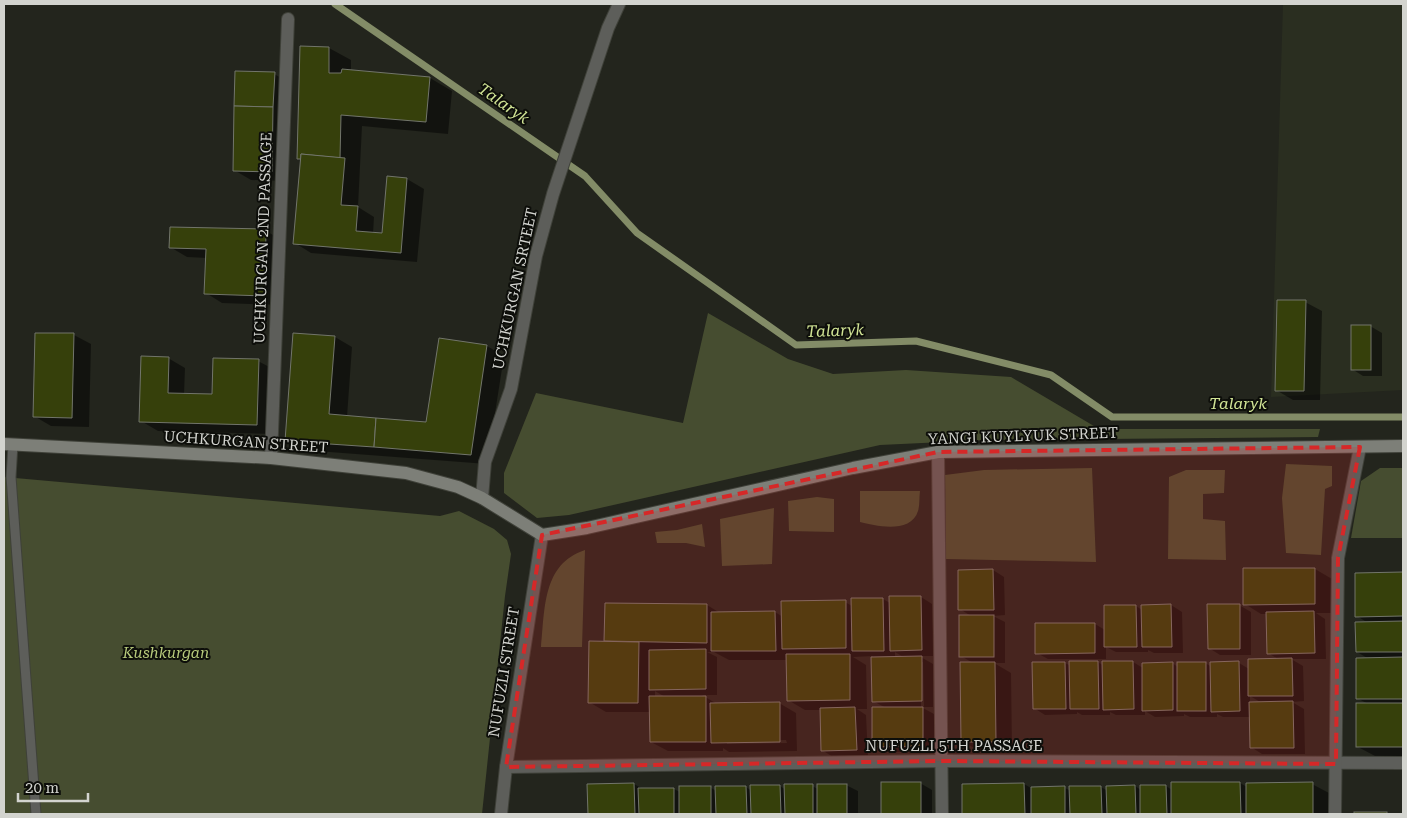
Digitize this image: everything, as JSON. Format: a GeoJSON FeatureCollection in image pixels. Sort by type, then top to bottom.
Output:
{"type":"FeatureCollection","features":[{"type":"Feature","properties":{"kind":"street","name":"UCHKURGAN SRTEET"},"geometry":{"type":"LineString","coordinates":[[482,498],[485,462],[511,389],[536,256],[553,194],[608,28],[618,4]]}},
{"type":"Feature","properties":{"kind":"street","name":"UCHKURGAN 2ND PASSAGE"},"geometry":{"type":"LineString","coordinates":[[271,458],[288,19]]}},
{"type":"Feature","properties":{"kind":"street","name":"UCHKURGAN STREET"},"geometry":{"type":"LineString","coordinates":[[8,444],[271,458],[406,473],[458,488],[482,498]]}},
{"type":"Feature","properties":{"kind":"street","name":"YANGI KUYLYUK STREET"},"geometry":{"type":"LineString","coordinates":[[542,535],[587,528],[853,468],[938,452],[1403,446]]}},
{"type":"Feature","properties":{"kind":"street"},"geometry":{"type":"LineString","coordinates":[[1335,814],[1338,558],[1360,447]]}},
{"type":"Feature","properties":{"kind":"street"},"geometry":{"type":"LineString","coordinates":[[938,452],[943,761],[942,814]]}},
{"type":"Feature","properties":{"kind":"street"},"geometry":{"type":"LineString","coordinates":[[482,498],[542,535]]}},
{"type":"Feature","properties":{"kind":"street","name":"NUFUZLI STREET"},"geometry":{"type":"LineString","coordinates":[[501,814],[506,767],[542,535]]}},
{"type":"Feature","properties":{"kind":"street","name":"NUFUZLI 5TH PASSAGE"},"geometry":{"type":"LineString","coordinates":[[506,767],[943,761],[1403,763]]}},
{"type":"Feature","properties":{"kind":"lane"},"geometry":{"type":"LineString","coordinates":[[8,444],[36,814]]}},
{"type":"Feature","properties":{"kind":"highlighted area"},"geometry":{"type":"Polygon","coordinates":[[[1360,447],[1338,558],[1336,764],[943,761],[506,767],[542,535],[938,452],[1360,447]]]}},
{"type":"Feature","properties":{"kind":"shaded area"},"geometry":{"type":"Polygon","coordinates":[[[1283,4],[1403,4],[1403,390],[1271,397],[1283,4]]]}},
{"type":"Feature","properties":{"kind":"green space"},"geometry":{"type":"Polygon","coordinates":[[[708,313],[788,359],[833,374],[906,370],[1011,377],[1099,429],[1320,429],[1318,437],[986,440],[880,445],[569,515],[537,518],[504,493],[504,473],[536,393],[683,423],[708,313]]]}},
{"type":"Feature","properties":{"kind":"green space"},"geometry":{"type":"Polygon","coordinates":[[[1286,464],[1332,466],[1332,486],[1325,489],[1321,555],[1286,553],[1282,498],[1286,464]]]}},
{"type":"Feature","properties":{"kind":"green space"},"geometry":{"type":"Polygon","coordinates":[[[1092,468],[1096,562],[946,559],[945,475],[984,470],[1092,468]]]}},
{"type":"Feature","properties":{"kind":"green space"},"geometry":{"type":"Polygon","coordinates":[[[1380,468],[1403,468],[1403,538],[1351,538],[1361,481],[1380,468]]]}},
{"type":"Feature","properties":{"kind":"green space"},"geometry":{"type":"Polygon","coordinates":[[[1186,470],[1225,470],[1224,493],[1203,494],[1203,519],[1225,521],[1226,560],[1168,559],[1169,477],[1186,470]]]}},
{"type":"Feature","properties":{"kind":"green space","name":"Kushkurgan"},"geometry":{"type":"Polygon","coordinates":[[[4,477],[440,516],[459,511],[494,529],[507,540],[511,554],[482,814],[4,814],[4,477]]]}},
{"type":"Feature","properties":{"kind":"green space"},"geometry":{"type":"Polygon","coordinates":[[[860,491],[920,491],[918,511],[914,518],[901,526],[892,527],[860,522],[860,491]]]}},
{"type":"Feature","properties":{"kind":"green space"},"geometry":{"type":"Polygon","coordinates":[[[817,497],[834,499],[834,532],[789,531],[788,501],[817,497]]]}},
{"type":"Feature","properties":{"kind":"green space"},"geometry":{"type":"Polygon","coordinates":[[[774,508],[772,564],[722,566],[720,519],[774,508]]]}},
{"type":"Feature","properties":{"kind":"green space"},"geometry":{"type":"Polygon","coordinates":[[[702,524],[705,547],[686,543],[657,543],[655,532],[677,530],[702,524]]]}},
{"type":"Feature","properties":{"kind":"green space"},"geometry":{"type":"Polygon","coordinates":[[[585,550],[582,647],[541,647],[545,604],[553,577],[571,557],[585,550]]]}},
{"type":"Feature","properties":{"kind":"building"},"geometry":{"type":"Polygon","coordinates":[[[300,46],[329,47],[329,73],[341,73],[342,69],[430,77],[426,122],[341,115],[340,158],[301,154],[301,159],[297,159],[300,46]]]}},
{"type":"Feature","properties":{"kind":"building"},"geometry":{"type":"Polygon","coordinates":[[[235,71],[275,72],[273,107],[234,106],[235,71]]]}},
{"type":"Feature","properties":{"kind":"building"},"geometry":{"type":"Polygon","coordinates":[[[234,106],[273,107],[272,172],[233,171],[234,106]]]}},
{"type":"Feature","properties":{"kind":"building"},"geometry":{"type":"Polygon","coordinates":[[[301,154],[345,158],[341,205],[358,206],[356,231],[382,233],[387,176],[407,178],[401,253],[293,244],[301,154]]]}},
{"type":"Feature","properties":{"kind":"building"},"geometry":{"type":"Polygon","coordinates":[[[170,227],[266,229],[265,296],[204,294],[206,249],[169,248],[170,227]]]}},
{"type":"Feature","properties":{"kind":"building"},"geometry":{"type":"Polygon","coordinates":[[[1277,300],[1306,300],[1304,391],[1275,391],[1277,300]]]}},
{"type":"Feature","properties":{"kind":"building"},"geometry":{"type":"Polygon","coordinates":[[[1351,325],[1371,325],[1371,370],[1351,370],[1351,325]]]}},
{"type":"Feature","properties":{"kind":"building"},"geometry":{"type":"Polygon","coordinates":[[[35,333],[74,333],[72,418],[33,417],[35,333]]]}},
{"type":"Feature","properties":{"kind":"building"},"geometry":{"type":"Polygon","coordinates":[[[293,333],[335,336],[329,414],[376,418],[374,447],[285,441],[293,333]]]}},
{"type":"Feature","properties":{"kind":"building"},"geometry":{"type":"Polygon","coordinates":[[[439,338],[487,345],[471,455],[374,447],[376,418],[426,422],[439,338]]]}},
{"type":"Feature","properties":{"kind":"building"},"geometry":{"type":"Polygon","coordinates":[[[141,356],[169,357],[168,393],[212,394],[213,358],[259,359],[257,425],[139,422],[141,356]]]}},
{"type":"Feature","properties":{"kind":"building"},"geometry":{"type":"Polygon","coordinates":[[[1243,568],[1315,568],[1315,604],[1243,605],[1243,568]]]}},
{"type":"Feature","properties":{"kind":"building"},"geometry":{"type":"Polygon","coordinates":[[[993,569],[994,610],[958,610],[958,570],[993,569]]]}},
{"type":"Feature","properties":{"kind":"building"},"geometry":{"type":"Polygon","coordinates":[[[1403,572],[1403,616],[1355,617],[1355,573],[1403,572]]]}},
{"type":"Feature","properties":{"kind":"building"},"geometry":{"type":"Polygon","coordinates":[[[889,596],[921,596],[922,650],[890,651],[889,596]]]}},
{"type":"Feature","properties":{"kind":"building"},"geometry":{"type":"Polygon","coordinates":[[[851,598],[883,598],[884,651],[852,651],[851,598]]]}},
{"type":"Feature","properties":{"kind":"building"},"geometry":{"type":"Polygon","coordinates":[[[846,600],[846,648],[782,649],[781,601],[846,600]]]}},
{"type":"Feature","properties":{"kind":"building"},"geometry":{"type":"Polygon","coordinates":[[[605,603],[707,604],[707,643],[604,641],[605,603]]]}},
{"type":"Feature","properties":{"kind":"building"},"geometry":{"type":"Polygon","coordinates":[[[1171,604],[1172,647],[1142,647],[1141,605],[1171,604]]]}},
{"type":"Feature","properties":{"kind":"building"},"geometry":{"type":"Polygon","coordinates":[[[1207,604],[1240,604],[1240,649],[1208,649],[1207,604]]]}},
{"type":"Feature","properties":{"kind":"building"},"geometry":{"type":"Polygon","coordinates":[[[1104,605],[1136,605],[1137,647],[1104,647],[1104,605]]]}},
{"type":"Feature","properties":{"kind":"building"},"geometry":{"type":"Polygon","coordinates":[[[775,611],[776,651],[711,651],[711,612],[775,611]]]}},
{"type":"Feature","properties":{"kind":"building"},"geometry":{"type":"Polygon","coordinates":[[[1314,611],[1315,653],[1267,654],[1266,612],[1314,611]]]}},
{"type":"Feature","properties":{"kind":"building"},"geometry":{"type":"Polygon","coordinates":[[[959,615],[994,615],[994,657],[959,657],[959,615]]]}},
{"type":"Feature","properties":{"kind":"building"},"geometry":{"type":"Polygon","coordinates":[[[1403,621],[1403,652],[1356,652],[1355,622],[1403,621]]]}},
{"type":"Feature","properties":{"kind":"building"},"geometry":{"type":"Polygon","coordinates":[[[1035,623],[1095,623],[1095,653],[1035,654],[1035,623]]]}},
{"type":"Feature","properties":{"kind":"building"},"geometry":{"type":"Polygon","coordinates":[[[589,641],[639,642],[638,703],[588,703],[589,641]]]}},
{"type":"Feature","properties":{"kind":"building"},"geometry":{"type":"Polygon","coordinates":[[[706,649],[706,689],[649,690],[649,650],[706,649]]]}},
{"type":"Feature","properties":{"kind":"building"},"geometry":{"type":"Polygon","coordinates":[[[786,654],[850,654],[850,700],[787,701],[786,654]]]}},
{"type":"Feature","properties":{"kind":"building"},"geometry":{"type":"Polygon","coordinates":[[[922,656],[922,701],[872,702],[871,657],[922,656]]]}},
{"type":"Feature","properties":{"kind":"building"},"geometry":{"type":"Polygon","coordinates":[[[1403,657],[1403,699],[1356,699],[1356,658],[1403,657]]]}},
{"type":"Feature","properties":{"kind":"building"},"geometry":{"type":"Polygon","coordinates":[[[1292,658],[1293,696],[1248,696],[1248,659],[1292,658]]]}},
{"type":"Feature","properties":{"kind":"building"},"geometry":{"type":"Polygon","coordinates":[[[1069,661],[1098,661],[1099,709],[1070,709],[1069,661]]]}},
{"type":"Feature","properties":{"kind":"building"},"geometry":{"type":"Polygon","coordinates":[[[1102,661],[1133,661],[1134,709],[1103,710],[1102,661]]]}},
{"type":"Feature","properties":{"kind":"building"},"geometry":{"type":"Polygon","coordinates":[[[1239,661],[1240,711],[1211,712],[1210,662],[1239,661]]]}},
{"type":"Feature","properties":{"kind":"building"},"geometry":{"type":"Polygon","coordinates":[[[960,662],[995,662],[996,742],[961,742],[960,662]]]}},
{"type":"Feature","properties":{"kind":"building"},"geometry":{"type":"Polygon","coordinates":[[[1032,662],[1065,662],[1066,709],[1033,709],[1032,662]]]}},
{"type":"Feature","properties":{"kind":"building"},"geometry":{"type":"Polygon","coordinates":[[[1173,662],[1173,710],[1142,711],[1142,663],[1173,662]]]}},
{"type":"Feature","properties":{"kind":"building"},"geometry":{"type":"Polygon","coordinates":[[[1177,662],[1206,662],[1206,711],[1177,711],[1177,662]]]}},
{"type":"Feature","properties":{"kind":"building"},"geometry":{"type":"Polygon","coordinates":[[[649,696],[706,696],[706,742],[650,742],[649,696]]]}},
{"type":"Feature","properties":{"kind":"building"},"geometry":{"type":"Polygon","coordinates":[[[1293,701],[1294,748],[1250,748],[1249,702],[1293,701]]]}},
{"type":"Feature","properties":{"kind":"building"},"geometry":{"type":"Polygon","coordinates":[[[780,702],[780,742],[711,743],[710,703],[780,702]]]}},
{"type":"Feature","properties":{"kind":"building"},"geometry":{"type":"Polygon","coordinates":[[[1356,703],[1403,703],[1403,747],[1356,747],[1356,703]]]}},
{"type":"Feature","properties":{"kind":"building"},"geometry":{"type":"Polygon","coordinates":[[[855,707],[857,750],[821,751],[820,708],[855,707]]]}},
{"type":"Feature","properties":{"kind":"building"},"geometry":{"type":"Polygon","coordinates":[[[872,707],[923,707],[923,746],[872,747],[872,707]]]}},
{"type":"Feature","properties":{"kind":"building"},"geometry":{"type":"Polygon","coordinates":[[[881,782],[921,782],[921,814],[881,814],[881,782]]]}},
{"type":"Feature","properties":{"kind":"building"},"geometry":{"type":"Polygon","coordinates":[[[1171,782],[1240,782],[1241,814],[1171,814],[1171,782]]]}},
{"type":"Feature","properties":{"kind":"building"},"geometry":{"type":"Polygon","coordinates":[[[1313,782],[1313,814],[1246,814],[1246,783],[1313,782]]]}},
{"type":"Feature","properties":{"kind":"building"},"geometry":{"type":"Polygon","coordinates":[[[634,783],[635,814],[588,814],[587,784],[634,783]]]}},
{"type":"Feature","properties":{"kind":"building"},"geometry":{"type":"Polygon","coordinates":[[[1024,783],[1025,814],[962,814],[962,784],[1024,783]]]}},
{"type":"Feature","properties":{"kind":"building"},"geometry":{"type":"Polygon","coordinates":[[[784,784],[813,784],[813,814],[785,814],[784,784]]]}},
{"type":"Feature","properties":{"kind":"building"},"geometry":{"type":"Polygon","coordinates":[[[817,784],[847,784],[847,814],[817,814],[817,784]]]}},
{"type":"Feature","properties":{"kind":"building"},"geometry":{"type":"Polygon","coordinates":[[[750,785],[780,785],[781,814],[751,814],[750,785]]]}},
{"type":"Feature","properties":{"kind":"building"},"geometry":{"type":"Polygon","coordinates":[[[1135,785],[1136,814],[1107,814],[1106,786],[1135,785]]]}},
{"type":"Feature","properties":{"kind":"building"},"geometry":{"type":"Polygon","coordinates":[[[1140,785],[1166,785],[1167,814],[1140,814],[1140,785]]]}},
{"type":"Feature","properties":{"kind":"building"},"geometry":{"type":"Polygon","coordinates":[[[679,786],[711,786],[711,814],[679,814],[679,786]]]}},
{"type":"Feature","properties":{"kind":"building"},"geometry":{"type":"Polygon","coordinates":[[[715,786],[746,786],[747,814],[716,814],[715,786]]]}},
{"type":"Feature","properties":{"kind":"building"},"geometry":{"type":"Polygon","coordinates":[[[1065,786],[1065,814],[1031,814],[1031,787],[1065,786]]]}},
{"type":"Feature","properties":{"kind":"building"},"geometry":{"type":"Polygon","coordinates":[[[1069,786],[1101,786],[1102,814],[1070,814],[1069,786]]]}},
{"type":"Feature","properties":{"kind":"building"},"geometry":{"type":"Polygon","coordinates":[[[638,788],[674,788],[674,814],[639,814],[638,788]]]}},
{"type":"Feature","properties":{"kind":"building"},"geometry":{"type":"Polygon","coordinates":[[[1354,812],[1387,812],[1387,814],[1354,814],[1354,812]]]}},
{"type":"Feature","properties":{"kind":"waterway","name":"Talaryk"},"geometry":{"type":"LineString","coordinates":[[335,4],[585,176],[637,233],[796,345],[916,341],[1051,375],[1112,417],[1403,417]]}}]}
